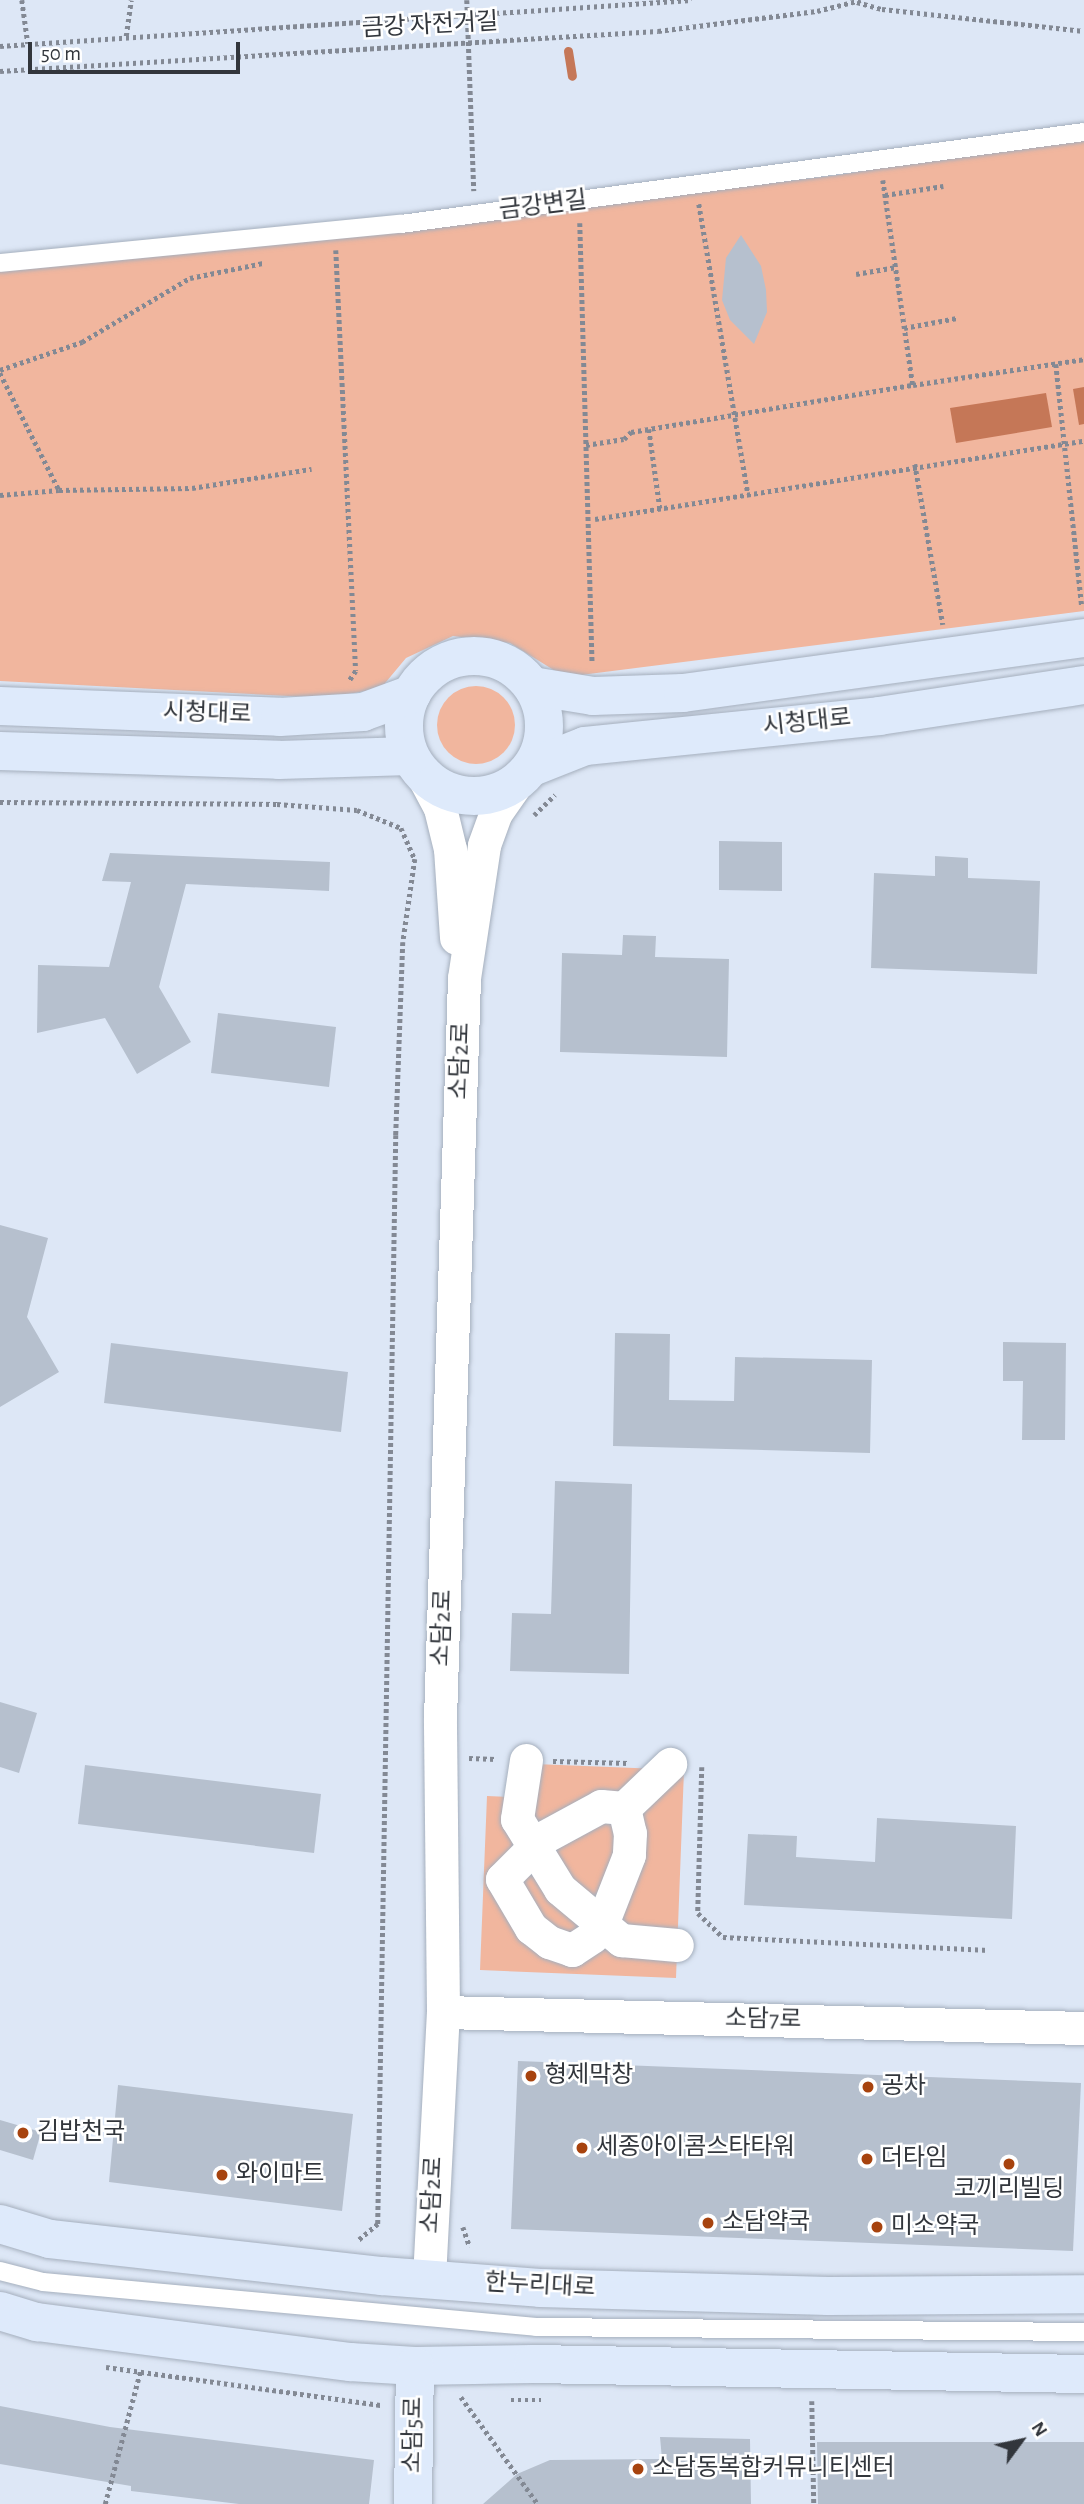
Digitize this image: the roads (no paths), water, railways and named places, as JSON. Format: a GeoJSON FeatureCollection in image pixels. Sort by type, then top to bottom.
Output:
{"type":"FeatureCollection","features":[{"type":"Feature","properties":{"kind":"street","name":"시청대로"},"geometry":{"type":"LineString","coordinates":[[532,686],[593,696],[683,693],[1083,624]]}},
{"type":"Feature","properties":{"kind":"street"},"geometry":{"type":"LineString","coordinates":[[480,655],[505,662],[532,686],[545,720],[537,779],[495,814],[484,845],[464,978],[455,934],[450,849],[440,808],[417,766],[403,732],[412,694],[433,667],[456,657],[480,655]]}},
{"type":"Feature","properties":{"kind":"street","name":"시청대로"},"geometry":{"type":"LineString","coordinates":[[537,779],[585,746],[879,716],[1084,685]]}},
{"type":"Feature","properties":{"kind":"street","name":"시청대로"},"geometry":{"type":"LineString","coordinates":[[0,706],[281,717],[363,712],[412,694]]}},
{"type":"Feature","properties":{"kind":"street","name":"시청대로"},"geometry":{"type":"LineString","coordinates":[[0,751],[417,766]]}},
{"type":"Feature","properties":{"kind":"street"},"geometry":{"type":"LineString","coordinates":[[417,766],[444,790],[468,797],[492,795],[537,779]]}},
{"type":"Feature","properties":{"kind":"street","name":"소담2로"},"geometry":{"type":"LineString","coordinates":[[429,2278],[443,2012],[440,1718],[464,978]]}},
{"type":"Feature","properties":{"kind":"street"},"geometry":{"type":"LineString","coordinates":[[526,1760],[517,1819],[560,1889],[588,1917],[603,1924],[621,1940],[677,1945]]}},
{"type":"Feature","properties":{"kind":"street"},"geometry":{"type":"LineString","coordinates":[[624,1808],[629,1855],[603,1924],[592,1937],[572,1950],[531,1928],[502,1879],[533,1848],[601,1806],[624,1808],[670,1764]]}},
{"type":"Feature","properties":{"kind":"street","name":"소담7로"},"geometry":{"type":"LineString","coordinates":[[443,2012],[1084,2028]]}},
{"type":"Feature","properties":{"kind":"street","name":"한누리대로"},"geometry":{"type":"LineString","coordinates":[[0,2224],[50,2239],[540,2288],[828,2296],[1084,2294]]}},
{"type":"Feature","properties":{"kind":"street"},"geometry":{"type":"LineString","coordinates":[[0,2311],[37,2322],[350,2362],[415,2366],[533,2364],[1084,2374]]}},
{"type":"Feature","properties":{"kind":"street","name":"소담5로"},"geometry":{"type":"LineString","coordinates":[[413,2504],[415,2366]]}},
{"type":"Feature","properties":{"kind":"lane","name":"금강변길"},"geometry":{"type":"LineString","coordinates":[[0,263],[335,232],[880,162],[1084,132]]}},
{"type":"Feature","properties":{"kind":"lane"},"geometry":{"type":"LineString","coordinates":[[0,2271],[43,2282],[536,2328],[1084,2332]]}},
{"type":"Feature","properties":{"kind":"waterway"},"geometry":{"type":"LineString","coordinates":[[568,51],[572,76]]}},
{"type":"Feature","properties":{"kind":"place","name":"형제막창"},"geometry":{"type":"Point","coordinates":[531,2076]}},
{"type":"Feature","properties":{"kind":"place","name":"공차"},"geometry":{"type":"Point","coordinates":[868,2087]}},
{"type":"Feature","properties":{"kind":"place","name":"김밥천국"},"geometry":{"type":"Point","coordinates":[23,2133]}},
{"type":"Feature","properties":{"kind":"place","name":"세종아이콤스타타워"},"geometry":{"type":"Point","coordinates":[582,2148]}},
{"type":"Feature","properties":{"kind":"place","name":"더타임"},"geometry":{"type":"Point","coordinates":[867,2159]}},
{"type":"Feature","properties":{"kind":"place","name":"코끼리빌딩"},"geometry":{"type":"Point","coordinates":[1009,2164]}},
{"type":"Feature","properties":{"kind":"place","name":"와이마트"},"geometry":{"type":"Point","coordinates":[222,2175]}},
{"type":"Feature","properties":{"kind":"place","name":"소담약국"},"geometry":{"type":"Point","coordinates":[708,2223]}},
{"type":"Feature","properties":{"kind":"place","name":"미소약국"},"geometry":{"type":"Point","coordinates":[877,2227]}},
{"type":"Feature","properties":{"kind":"place","name":"소담동복합커뮤니티센터"},"geometry":{"type":"Point","coordinates":[638,2469]}}]}
